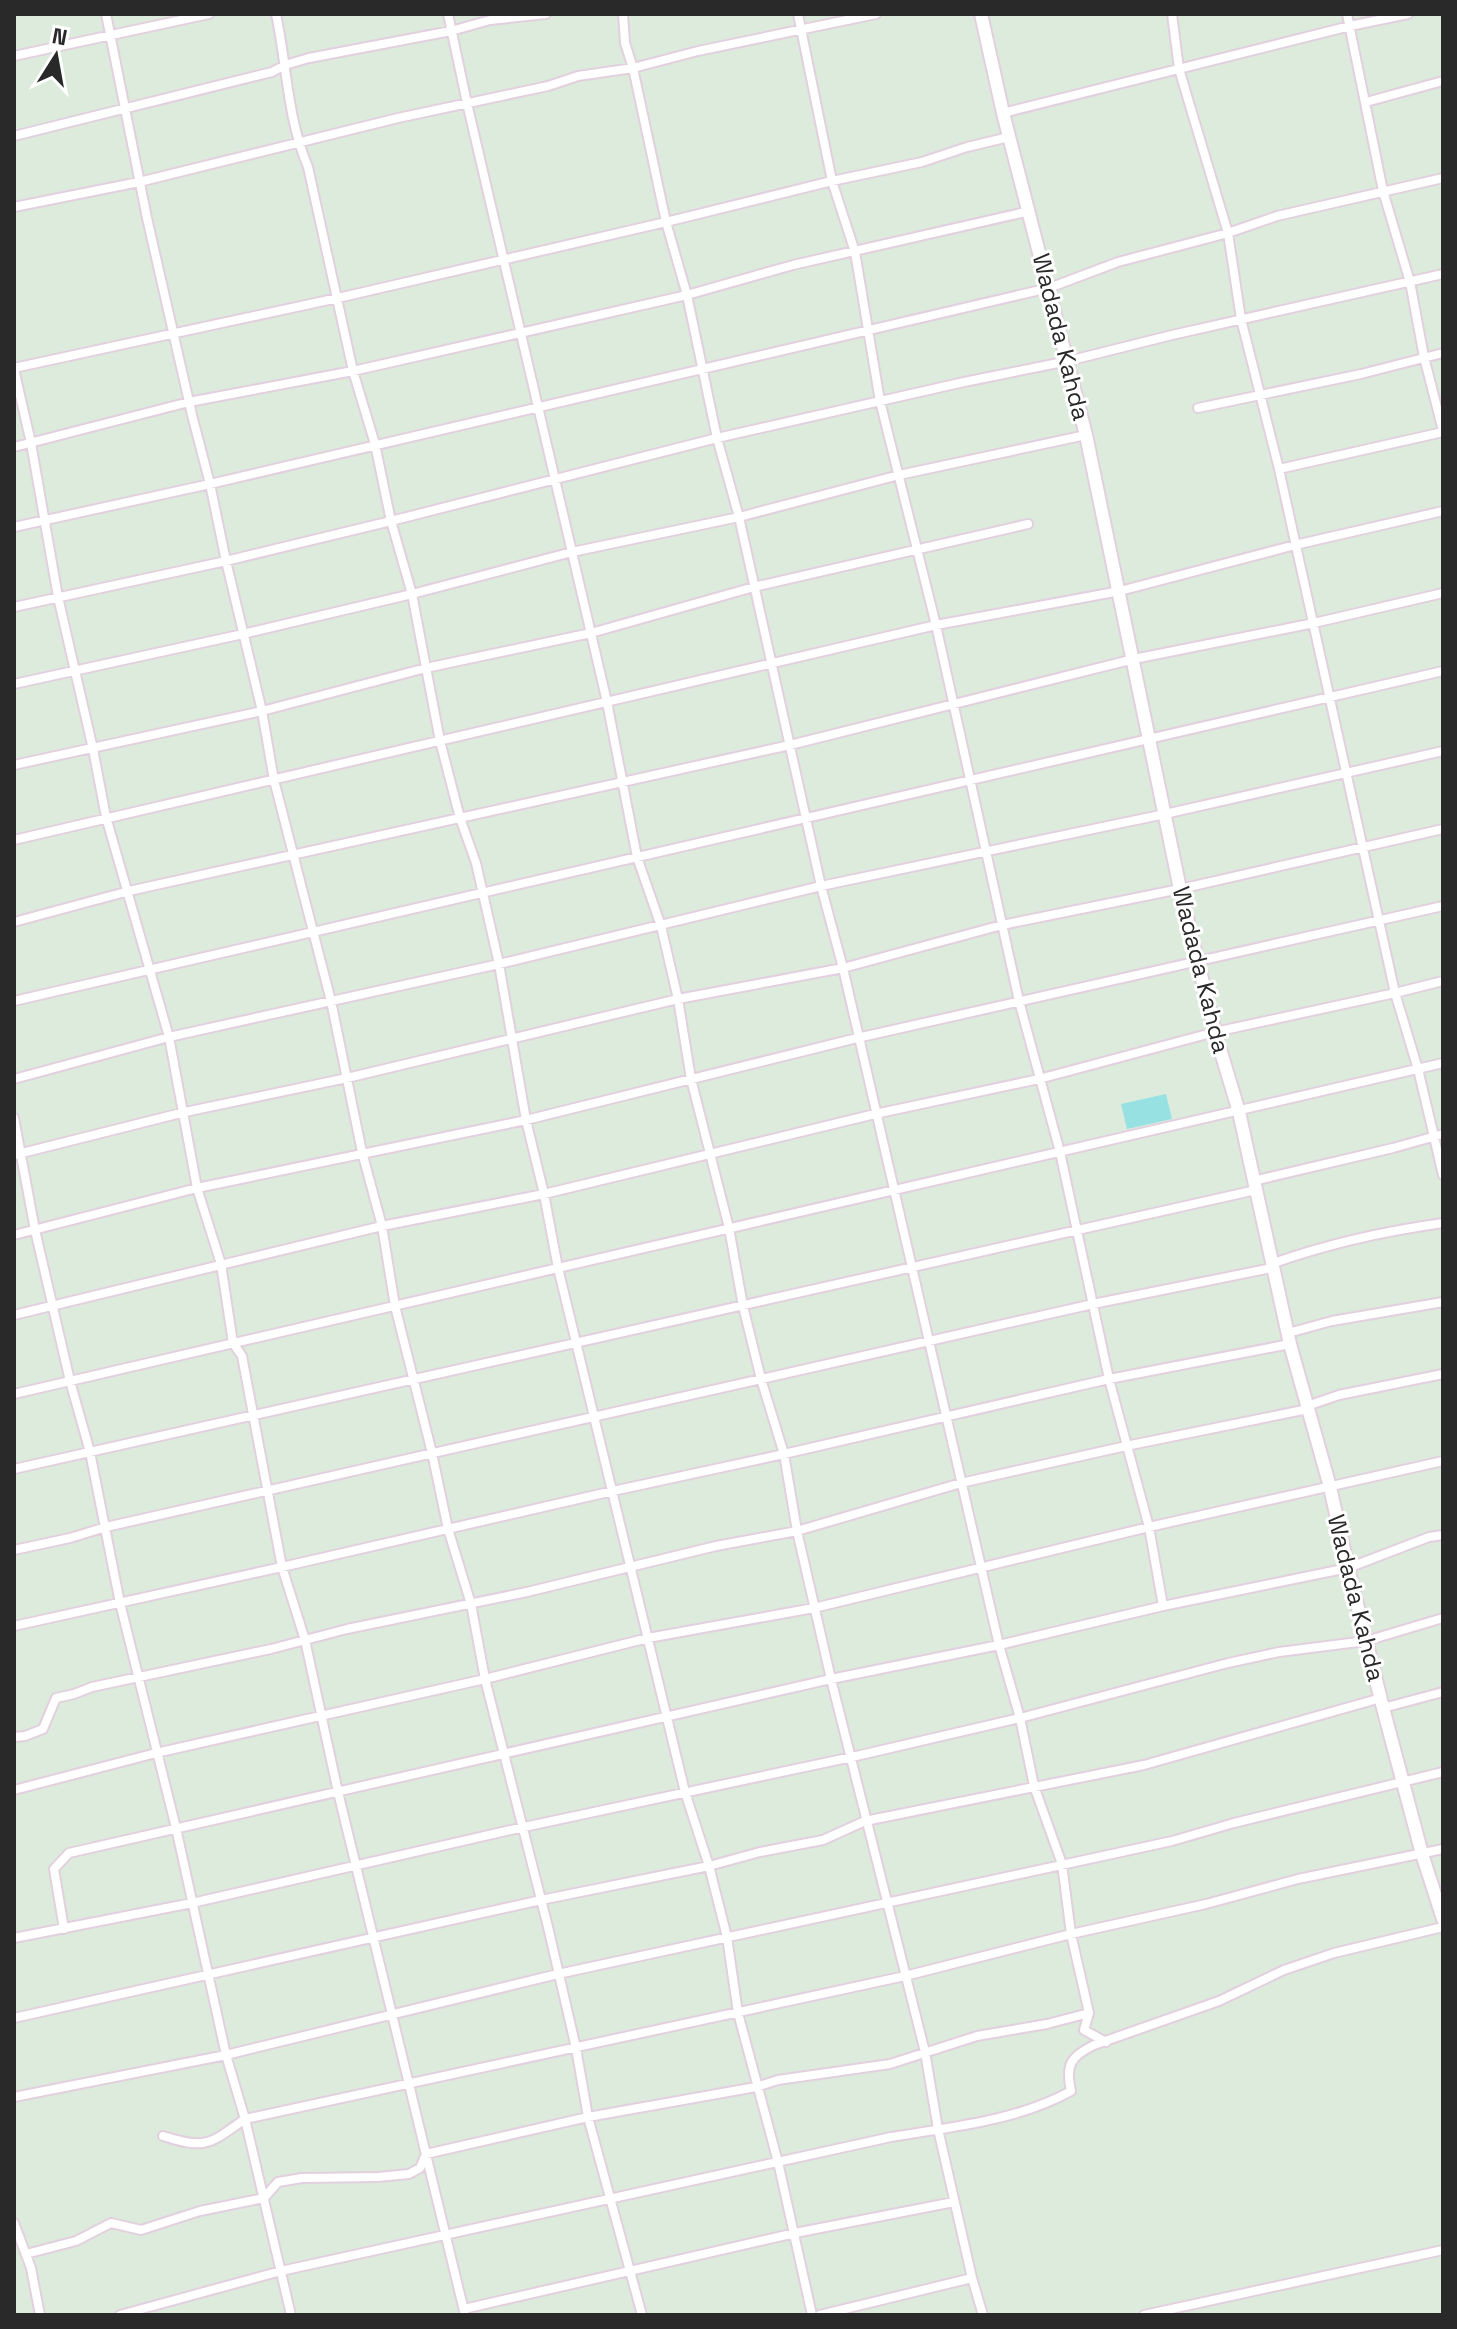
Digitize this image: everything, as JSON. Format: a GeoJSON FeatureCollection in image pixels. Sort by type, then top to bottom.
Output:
{"type":"FeatureCollection","features":[{"type":"Feature","properties":{"kind":"main road","name":"Wadada Kahda"},"geometry":{"type":"LineString","coordinates":[[981,14],[1003,113],[1086,435],[1180,889],[1215,1032],[1239,1112],[1289,1338],[1330,1487],[1366,1641],[1422,1854],[1443,1919]]}},
{"type":"Feature","properties":{"kind":"street"},"geometry":{"type":"LineString","coordinates":[[106,14],[139,182],[262,711],[274,780],[331,1001],[362,1152],[382,1226],[395,1306],[448,1529],[471,1604],[485,1679],[524,1827],[576,2048],[588,2117],[642,2315]]}},
{"type":"Feature","properties":{"kind":"street"},"geometry":{"type":"LineString","coordinates":[[14,56],[209,14]]}},
{"type":"Feature","properties":{"kind":"street"},"geometry":{"type":"LineString","coordinates":[[276,14],[297,142],[308,167],[353,371],[375,444],[391,521],[412,594],[440,741],[460,818],[476,863],[499,964],[526,1120],[558,1268],[685,1792],[709,1866],[727,1937],[738,2013],[778,2162],[812,2315]]}},
{"type":"Feature","properties":{"kind":"street"},"geometry":{"type":"LineString","coordinates":[[448,14],[607,702],[637,857],[661,926],[678,999],[691,1079],[729,1228],[743,1306],[784,1454],[814,1608],[925,2052],[954,2202],[983,2315]]}},
{"type":"Feature","properties":{"kind":"street"},"geometry":{"type":"LineString","coordinates":[[14,136],[272,72],[309,58],[451,31],[490,20],[546,14]]}},
{"type":"Feature","properties":{"kind":"street"},"geometry":{"type":"LineString","coordinates":[[623,14],[625,43],[666,222],[687,295],[717,438],[739,517],[821,886],[843,968],[999,1645],[1020,1718],[1034,1786],[1062,1864],[1071,1934],[1089,2013],[1084,2030],[1106,2042]]}},
{"type":"Feature","properties":{"kind":"street"},"geometry":{"type":"LineString","coordinates":[[798,14],[832,181],[855,252],[880,401],[936,625],[1019,1001],[1060,1152],[1109,1379],[1149,1527],[1163,1606]]}},
{"type":"Feature","properties":{"kind":"street"},"geometry":{"type":"LineString","coordinates":[[14,207],[139,182],[297,142],[548,86],[578,76],[633,68],[876,14]]}},
{"type":"Feature","properties":{"kind":"street"},"geometry":{"type":"LineString","coordinates":[[1172,14],[1179,69],[1228,233],[1241,319],[1279,469],[1395,993],[1438,1136],[1443,1175]]}},
{"type":"Feature","properties":{"kind":"street"},"geometry":{"type":"LineString","coordinates":[[1279,469],[1443,432],[1424,357],[1410,282],[1383,191],[1347,14]]}},
{"type":"Feature","properties":{"kind":"street"},"geometry":{"type":"LineString","coordinates":[[1003,113],[1408,14]]}},
{"type":"Feature","properties":{"kind":"street"},"geometry":{"type":"LineString","coordinates":[[1366,102],[1443,81]]}},
{"type":"Feature","properties":{"kind":"street"},"geometry":{"type":"LineString","coordinates":[[954,2202],[795,2233],[464,2312],[355,1864],[305,1640],[282,1567],[242,1356],[233,1343],[221,1264],[197,1188],[169,1037],[106,817],[58,597],[31,443],[14,368],[338,298],[666,222],[922,162],[1009,137]]}},
{"type":"Feature","properties":{"kind":"street"},"geometry":{"type":"LineString","coordinates":[[14,527],[1049,288],[1118,262],[1228,233],[1277,216],[1443,178]]}},
{"type":"Feature","properties":{"kind":"street"},"geometry":{"type":"LineString","coordinates":[[14,447],[189,402],[353,371],[687,295],[793,265],[1030,211]]}},
{"type":"Feature","properties":{"kind":"street"},"geometry":{"type":"LineString","coordinates":[[14,607],[226,561],[717,438],[1443,274]]}},
{"type":"Feature","properties":{"kind":"street"},"geometry":{"type":"LineString","coordinates":[[1198,408],[1361,374],[1443,353]]}},
{"type":"Feature","properties":{"kind":"street"},"geometry":{"type":"LineString","coordinates":[[14,684],[243,634],[572,552],[739,517],[899,475],[1086,435]]}},
{"type":"Feature","properties":{"kind":"street"},"geometry":{"type":"LineString","coordinates":[[14,840],[936,625],[1120,591],[1295,545],[1443,511]]}},
{"type":"Feature","properties":{"kind":"street"},"geometry":{"type":"LineString","coordinates":[[14,765],[262,711],[426,668],[591,633],[754,587],[1028,524]]}},
{"type":"Feature","properties":{"kind":"street"},"geometry":{"type":"LineString","coordinates":[[14,922],[129,891],[790,745],[1134,659],[1443,593]]}},
{"type":"Feature","properties":{"kind":"street"},"geometry":{"type":"LineString","coordinates":[[14,1001],[1443,671]]}},
{"type":"Feature","properties":{"kind":"street"},"geometry":{"type":"LineString","coordinates":[[14,1079],[169,1037],[499,964],[821,886],[1165,814],[1443,751]]}},
{"type":"Feature","properties":{"kind":"street"},"geometry":{"type":"LineString","coordinates":[[17,1154],[185,1112],[347,1078],[678,999],[843,968],[1002,925],[1180,889],[1443,829]]}},
{"type":"Feature","properties":{"kind":"street"},"geometry":{"type":"LineString","coordinates":[[14,1235],[197,1188],[526,1120],[857,1038],[1443,906]]}},
{"type":"Feature","properties":{"kind":"street"},"geometry":{"type":"LineString","coordinates":[[14,1315],[382,1226],[544,1194],[875,1114],[1039,1079],[1215,1032],[1443,981]]}},
{"type":"Feature","properties":{"kind":"street"},"geometry":{"type":"LineString","coordinates":[[14,1394],[1443,1063]]}},
{"type":"Feature","properties":{"kind":"street"},"geometry":{"type":"LineString","coordinates":[[14,1118],[17,1154],[70,1381],[90,1452],[120,1603],[176,1828],[226,2055],[245,2119],[291,2315]]}},
{"type":"Feature","properties":{"kind":"street"},"geometry":{"type":"LineString","coordinates":[[14,1469],[1078,1231],[1438,1136]]}},
{"type":"Feature","properties":{"kind":"street"},"geometry":{"type":"LineString","coordinates":[[14,1550],[432,1453],[1272,1266],[1308,1251],[1443,1223]]}},
{"type":"Feature","properties":{"kind":"street"},"geometry":{"type":"LineString","coordinates":[[14,1626],[1289,1338],[1332,1321],[1443,1302]]}},
{"type":"Feature","properties":{"kind":"street"},"geometry":{"type":"LineString","coordinates":[[14,1737],[43,1729],[56,1698],[92,1687],[527,1592],[631,1565],[797,1531],[961,1483],[1308,1407],[1339,1395],[1443,1374]]}},
{"type":"Feature","properties":{"kind":"street"},"geometry":{"type":"LineString","coordinates":[[14,1790],[156,1753],[485,1679],[648,1638],[814,1608],[1149,1527],[1443,1461]]}},
{"type":"Feature","properties":{"kind":"street"},"geometry":{"type":"LineString","coordinates":[[64,1929],[54,1869],[69,1853],[831,1679],[1348,1568],[1429,1537],[1443,1535]]}},
{"type":"Feature","properties":{"kind":"street"},"geometry":{"type":"LineString","coordinates":[[14,1938],[192,1903],[355,1864],[852,1757],[1020,1718],[1228,1663],[1279,1652],[1366,1641],[1443,1618]]}},
{"type":"Feature","properties":{"kind":"street"},"geometry":{"type":"LineString","coordinates":[[14,2018],[823,1840],[865,1821],[1144,1765],[1382,1703],[1443,1692]]}},
{"type":"Feature","properties":{"kind":"street"},"geometry":{"type":"LineString","coordinates":[[14,2097],[226,2055],[558,1974],[1172,1841],[1443,1772]]}},
{"type":"Feature","properties":{"kind":"street"},"geometry":{"type":"LineString","coordinates":[[163,2136],[191,2145],[209,2144],[245,2119],[905,1976],[1298,1879],[1443,1849]]}},
{"type":"Feature","properties":{"kind":"street"},"geometry":{"type":"LineString","coordinates":[[120,2315],[281,2271],[891,2137],[1023,2111],[1052,2102],[1071,2091],[1068,2079],[1076,2053],[1219,2001],[1284,1970],[1334,1953],[1443,1927]]}},
{"type":"Feature","properties":{"kind":"street"},"geometry":{"type":"LineString","coordinates":[[426,2154],[588,2117],[756,2087],[778,2080],[890,2064],[977,2036],[1089,2013]]}},
{"type":"Feature","properties":{"kind":"street"},"geometry":{"type":"LineString","coordinates":[[26,2254],[76,2241],[111,2223],[141,2230],[200,2211],[264,2198],[278,2182],[302,2178],[409,2174],[420,2168],[426,2154]]}},
{"type":"Feature","properties":{"kind":"street"},"geometry":{"type":"LineString","coordinates":[[14,2223],[31,2268],[40,2315]]}},
{"type":"Feature","properties":{"kind":"street"},"geometry":{"type":"LineString","coordinates":[[1144,2315],[1443,2250]]}},
{"type":"Feature","properties":{"kind":"street"},"geometry":{"type":"LineString","coordinates":[[820,2315],[972,2278]]}},
{"type":"Feature","properties":{"kind":"shaded area"},"geometry":{"type":"Polygon","coordinates":[[[1166,1094],[1172,1119],[1127,1129],[1121,1104],[1166,1094]]]}}]}
